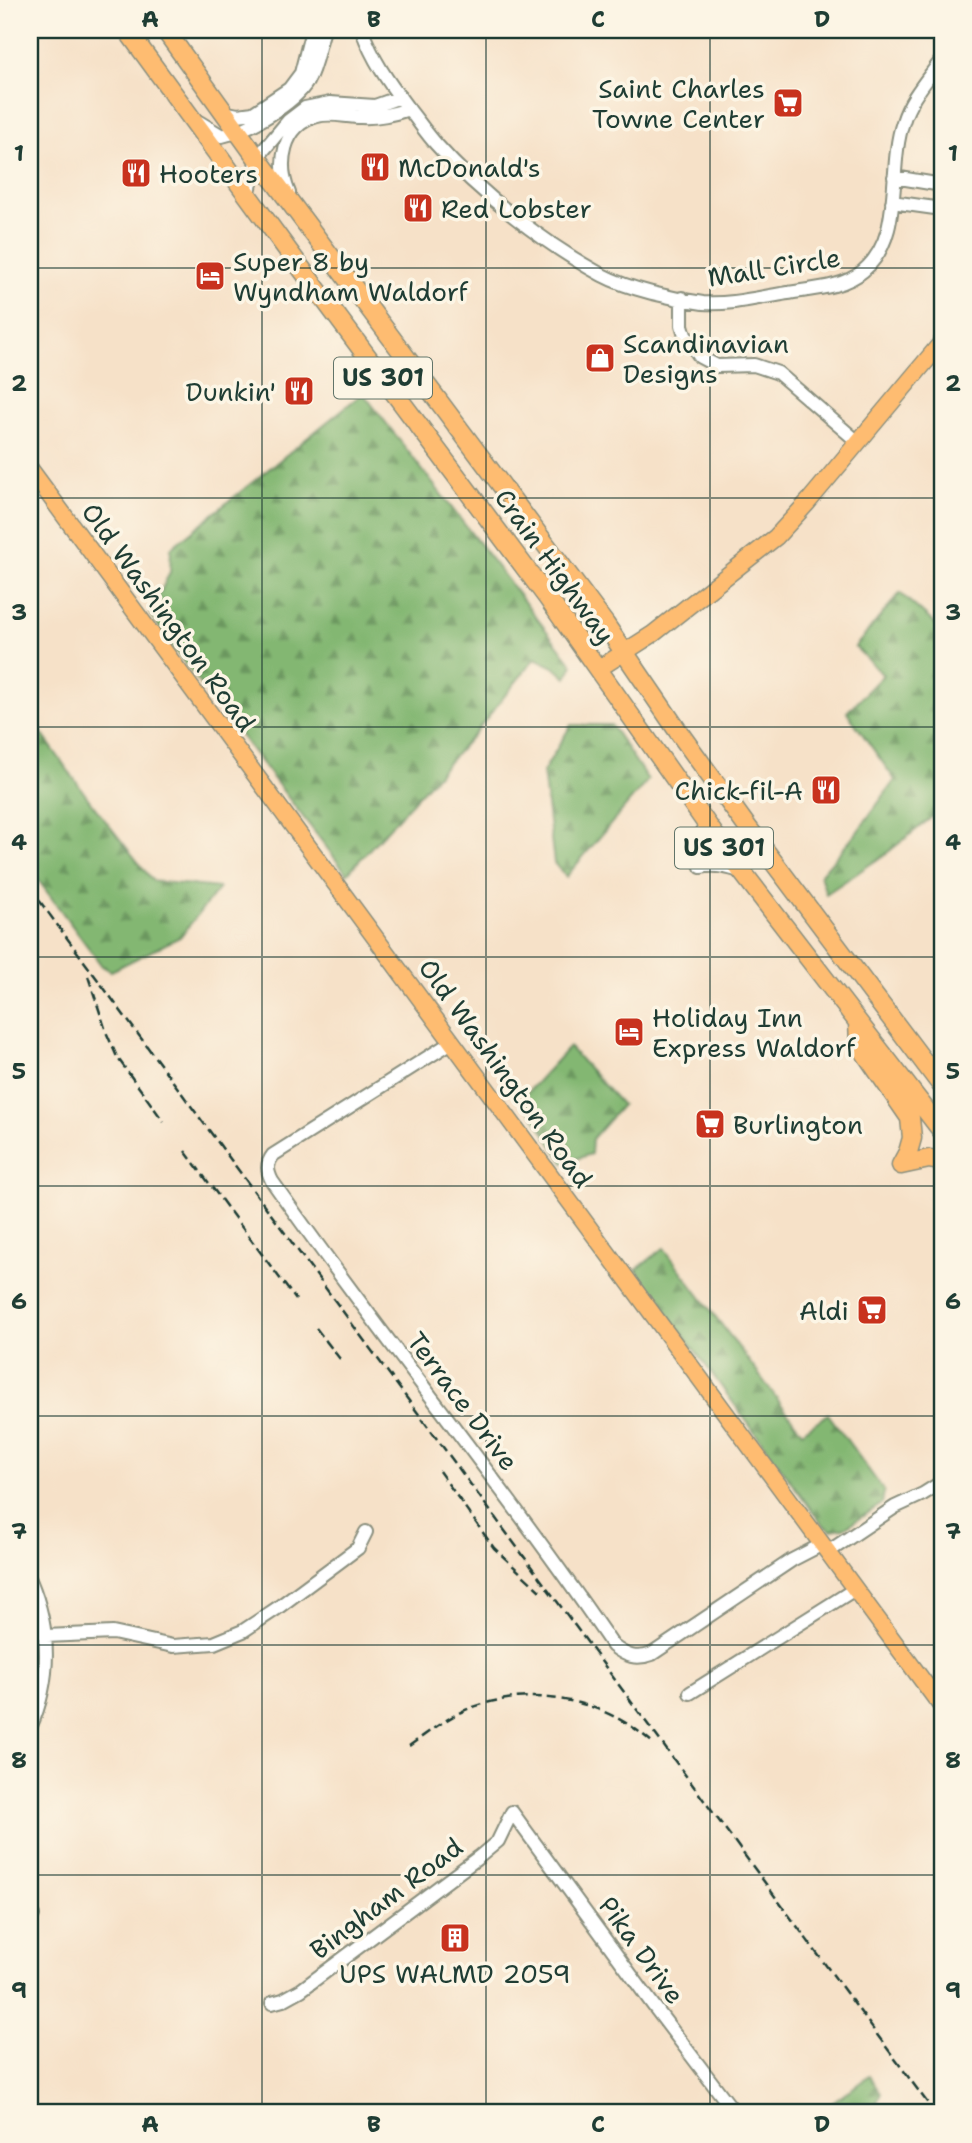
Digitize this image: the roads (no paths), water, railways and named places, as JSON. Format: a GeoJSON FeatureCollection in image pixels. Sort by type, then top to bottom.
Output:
{"type":"FeatureCollection","features":[{"type":"Feature","properties":{"kind":"highway","name":"Crain Highway"},"geometry":{"type":"LineString","coordinates":[[127,30],[598,669],[743,873],[942,1131]]}},
{"type":"Feature","properties":{"kind":"highway","name":"Crain Highway"},"geometry":{"type":"LineString","coordinates":[[164,30],[624,651],[680,734],[942,1086]]}},
{"type":"Feature","properties":{"kind":"highway"},"geometry":{"type":"LineString","coordinates":[[858,1023],[859,1044],[910,1118],[912,1138],[901,1165],[929,1159],[942,1161]]}},
{"type":"Feature","properties":{"kind":"main road"},"geometry":{"type":"LineString","coordinates":[[598,669],[653,634],[776,537],[942,342]]}},
{"type":"Feature","properties":{"kind":"main road","name":"Old Washington Road"},"geometry":{"type":"LineString","coordinates":[[30,469],[942,1707]]}},
{"type":"Feature","properties":{"kind":"street"},"geometry":{"type":"LineString","coordinates":[[223,112],[238,115],[253,113],[289,89],[301,73],[312,30]]}},
{"type":"Feature","properties":{"kind":"street"},"geometry":{"type":"LineString","coordinates":[[187,111],[207,129],[222,136],[239,133],[285,104],[304,86],[311,75],[324,30]]}},
{"type":"Feature","properties":{"kind":"street","name":"Mall Circle"},"geometry":{"type":"LineString","coordinates":[[362,30],[377,63],[436,145],[524,225],[603,275],[642,290],[716,303],[837,284],[865,269],[882,244],[890,223],[898,139],[903,121],[911,103],[942,59]]}},
{"type":"Feature","properties":{"kind":"street"},"geometry":{"type":"LineString","coordinates":[[248,196],[257,158],[288,121],[305,108],[330,103],[375,106],[400,97]]}},
{"type":"Feature","properties":{"kind":"street"},"geometry":{"type":"LineString","coordinates":[[296,209],[283,178],[282,166],[283,151],[296,129],[315,116],[330,114],[386,117],[410,109]]}},
{"type":"Feature","properties":{"kind":"street"},"geometry":{"type":"LineString","coordinates":[[894,177],[942,186]]}},
{"type":"Feature","properties":{"kind":"street"},"geometry":{"type":"LineString","coordinates":[[892,202],[942,209]]}},
{"type":"Feature","properties":{"kind":"street"},"geometry":{"type":"LineString","coordinates":[[682,298],[682,326],[700,356],[717,366],[754,365],[778,373],[858,442]]}},
{"type":"Feature","properties":{"kind":"street"},"geometry":{"type":"LineString","coordinates":[[704,820],[704,854],[701,867],[727,867],[743,873]]}},
{"type":"Feature","properties":{"kind":"street","name":"Terrace Drive"},"geometry":{"type":"LineString","coordinates":[[452,1042],[269,1160],[268,1173],[272,1181],[335,1270],[508,1500],[613,1646],[622,1653],[639,1658],[652,1654],[792,1560],[825,1548]]}},
{"type":"Feature","properties":{"kind":"street"},"geometry":{"type":"LineString","coordinates":[[825,1548],[942,1482]]}},
{"type":"Feature","properties":{"kind":"street"},"geometry":{"type":"LineString","coordinates":[[47,1636],[104,1633],[173,1646],[214,1643],[243,1631],[276,1609],[358,1548],[366,1532]]}},
{"type":"Feature","properties":{"kind":"street"},"geometry":{"type":"LineString","coordinates":[[30,1580],[47,1636],[47,1666],[30,1728]]}},
{"type":"Feature","properties":{"kind":"street"},"geometry":{"type":"LineString","coordinates":[[690,1693],[855,1589]]}},
{"type":"Feature","properties":{"kind":"street","name":"Bingham Road"},"geometry":{"type":"LineString","coordinates":[[272,2003],[301,1990],[479,1857],[498,1841],[512,1812]]}},
{"type":"Feature","properties":{"kind":"street","name":"Pika Drive"},"geometry":{"type":"LineString","coordinates":[[512,1812],[735,2113]]}},
{"type":"Feature","properties":{"kind":"railway"},"geometry":{"type":"LineString","coordinates":[[30,888],[935,2113]]}},
{"type":"Feature","properties":{"kind":"railway"},"geometry":{"type":"LineString","coordinates":[[30,930],[38,942]]}},
{"type":"Feature","properties":{"kind":"railway"},"geometry":{"type":"LineString","coordinates":[[88,976],[117,1057],[164,1122]]}},
{"type":"Feature","properties":{"kind":"railway"},"geometry":{"type":"LineString","coordinates":[[185,1151],[296,1300]]}},
{"type":"Feature","properties":{"kind":"railway"},"geometry":{"type":"LineString","coordinates":[[316,1328],[340,1359]]}},
{"type":"Feature","properties":{"kind":"railway"},"geometry":{"type":"LineString","coordinates":[[439,1471],[494,1548],[540,1591]]}},
{"type":"Feature","properties":{"kind":"railway"},"geometry":{"type":"LineString","coordinates":[[409,1746],[463,1711],[513,1698],[538,1697],[588,1706],[612,1715],[654,1744]]}},
{"type":"Feature","properties":{"kind":"place","name":"Saint Charles Towne Center"},"geometry":{"type":"Point","coordinates":[788,103]}},
{"type":"Feature","properties":{"kind":"place","name":"McDonald's"},"geometry":{"type":"Point","coordinates":[375,167]}},
{"type":"Feature","properties":{"kind":"place","name":"Hooters"},"geometry":{"type":"Point","coordinates":[136,173]}},
{"type":"Feature","properties":{"kind":"place","name":"Red Lobster"},"geometry":{"type":"Point","coordinates":[418,208]}},
{"type":"Feature","properties":{"kind":"place","name":"Super 8 by Wyndham Waldorf"},"geometry":{"type":"Point","coordinates":[210,276]}},
{"type":"Feature","properties":{"kind":"place","name":"Scandinavian Designs"},"geometry":{"type":"Point","coordinates":[600,358]}},
{"type":"Feature","properties":{"kind":"place","name":"Dunkin'"},"geometry":{"type":"Point","coordinates":[299,391]}},
{"type":"Feature","properties":{"kind":"place","name":"Chick-fil-A"},"geometry":{"type":"Point","coordinates":[826,790]}},
{"type":"Feature","properties":{"kind":"place","name":"Holiday Inn Express Waldorf"},"geometry":{"type":"Point","coordinates":[629,1032]}},
{"type":"Feature","properties":{"kind":"place","name":"Burlington"},"geometry":{"type":"Point","coordinates":[710,1124]}},
{"type":"Feature","properties":{"kind":"place","name":"Aldi"},"geometry":{"type":"Point","coordinates":[872,1310]}},
{"type":"Feature","properties":{"kind":"place","name":"UPS WALMD 2059"},"geometry":{"type":"Point","coordinates":[455,1938]}}]}
